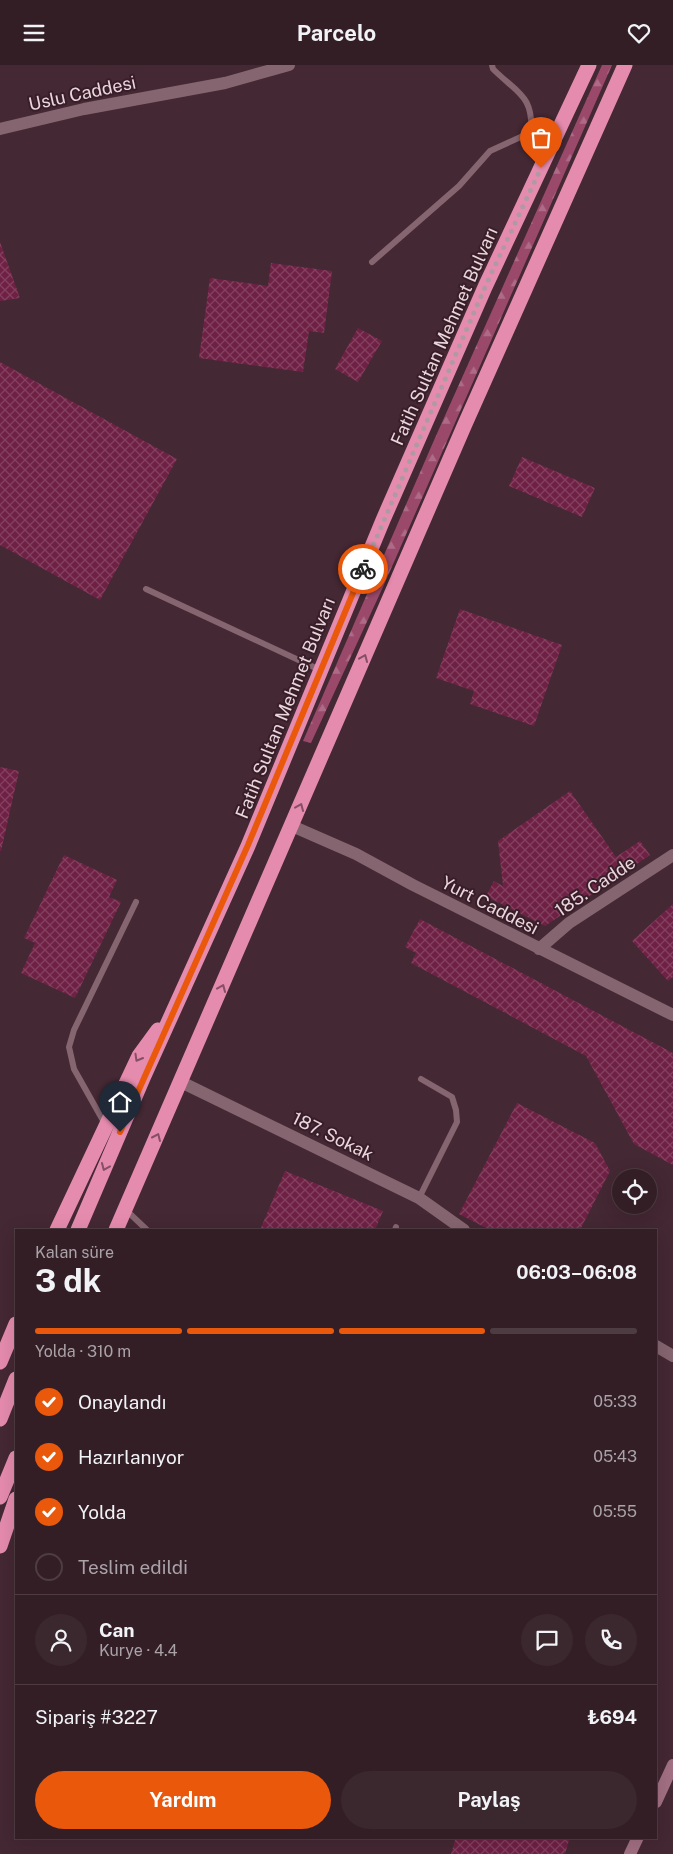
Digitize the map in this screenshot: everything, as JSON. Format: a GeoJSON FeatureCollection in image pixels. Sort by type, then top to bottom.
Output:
{"type":"FeatureCollection","features":[{"type":"Feature","properties":{"kind":"highway","name":"Fatih Sultan Mehmet Bulvarı"},"geometry":{"type":"LineString","coordinates":[[78,1229],[244,855],[383,520],[485,287],[589,65]]}},
{"type":"Feature","properties":{"kind":"highway"},"geometry":{"type":"LineString","coordinates":[[116,1229],[465,424],[625,65]]}},
{"type":"Feature","properties":{"kind":"highway"},"geometry":{"type":"LineString","coordinates":[[57,1229],[139,1056],[177,1004]]}},
{"type":"Feature","properties":{"kind":"highway"},"geometry":{"type":"LineString","coordinates":[[0,1361],[15,1326]]}},
{"type":"Feature","properties":{"kind":"highway"},"geometry":{"type":"LineString","coordinates":[[0,1419],[15,1382]]}},
{"type":"Feature","properties":{"kind":"highway"},"geometry":{"type":"LineString","coordinates":[[0,1497],[15,1460]]}},
{"type":"Feature","properties":{"kind":"highway"},"geometry":{"type":"LineString","coordinates":[[0,1546],[15,1502]]}},
{"type":"Feature","properties":{"kind":"street","name":"Uslu Caddesi"},"geometry":{"type":"LineString","coordinates":[[0,129],[84,109],[225,83],[289,65]]}},
{"type":"Feature","properties":{"kind":"street","name":"Yurt Caddesi"},"geometry":{"type":"LineString","coordinates":[[292,826],[356,854],[539,949],[673,1015]]}},
{"type":"Feature","properties":{"kind":"street","name":"185. Cadde"},"geometry":{"type":"LineString","coordinates":[[539,949],[569,923],[673,855]]}},
{"type":"Feature","properties":{"kind":"street","name":"187. Sokak"},"geometry":{"type":"LineString","coordinates":[[181,1082],[419,1198],[463,1229]]}},
{"type":"Feature","properties":{"kind":"street"},"geometry":{"type":"LineString","coordinates":[[657,1347],[673,1357]]}},
{"type":"Feature","properties":{"kind":"street"},"geometry":{"type":"LineString","coordinates":[[657,1800],[673,1765]]}},
{"type":"Feature","properties":{"kind":"street"},"geometry":{"type":"LineString","coordinates":[[630,1854],[637,1839]]}},
{"type":"Feature","properties":{"kind":"lane"},"geometry":{"type":"LineString","coordinates":[[492,65],[493,69],[520,93],[529,105],[531,135]]}},
{"type":"Feature","properties":{"kind":"lane"},"geometry":{"type":"LineString","coordinates":[[372,262],[459,186],[490,151],[525,135],[557,133]]}},
{"type":"Feature","properties":{"kind":"lane"},"geometry":{"type":"LineString","coordinates":[[146,589],[321,670]]}},
{"type":"Feature","properties":{"kind":"lane"},"geometry":{"type":"LineString","coordinates":[[105,1125],[74,1069],[68,1047],[74,1030],[136,902]]}},
{"type":"Feature","properties":{"kind":"lane"},"geometry":{"type":"LineString","coordinates":[[419,1198],[456,1122],[456,1110],[452,1097],[421,1079]]}},
{"type":"Feature","properties":{"kind":"lane"},"geometry":{"type":"LineString","coordinates":[[125,1209],[130,1216],[146,1229]]}},
{"type":"Feature","properties":{"kind":"green space"},"geometry":{"type":"Polygon","coordinates":[[[602,65],[612,65],[383,587],[311,743],[303,741],[435,438],[602,65]]]}},
{"type":"Feature","properties":{"kind":"building"},"geometry":{"type":"Polygon","coordinates":[[[0,242],[20,298],[0,301],[0,242]]]}},
{"type":"Feature","properties":{"kind":"building"},"geometry":{"type":"Polygon","coordinates":[[[271,263],[332,271],[324,333],[309,331],[303,372],[199,358],[210,278],[268,286],[271,263]]]}},
{"type":"Feature","properties":{"kind":"building"},"geometry":{"type":"Polygon","coordinates":[[[358,328],[382,341],[358,382],[335,369],[358,328]]]}},
{"type":"Feature","properties":{"kind":"building"},"geometry":{"type":"Polygon","coordinates":[[[0,362],[177,459],[100,600],[0,545],[0,362]]]}},
{"type":"Feature","properties":{"kind":"building"},"geometry":{"type":"Polygon","coordinates":[[[522,457],[595,488],[582,517],[509,486],[522,457]]]}},
{"type":"Feature","properties":{"kind":"building"},"geometry":{"type":"Polygon","coordinates":[[[460,609],[562,645],[534,726],[470,704],[474,691],[436,678],[460,609]]]}},
{"type":"Feature","properties":{"kind":"building"},"geometry":{"type":"Polygon","coordinates":[[[0,767],[19,771],[1,851],[0,851],[0,767]]]}},
{"type":"Feature","properties":{"kind":"building"},"geometry":{"type":"Polygon","coordinates":[[[570,791],[616,857],[640,841],[650,855],[545,926],[486,896],[494,881],[503,886],[498,841],[570,791]]]}},
{"type":"Feature","properties":{"kind":"building"},"geometry":{"type":"Polygon","coordinates":[[[64,855],[117,880],[109,897],[121,902],[75,998],[21,973],[35,943],[24,938],[64,855]]]}},
{"type":"Feature","properties":{"kind":"building"},"geometry":{"type":"Polygon","coordinates":[[[673,904],[673,977],[668,981],[632,941],[673,904]]]}},
{"type":"Feature","properties":{"kind":"building"},"geometry":{"type":"Polygon","coordinates":[[[420,919],[673,1053],[673,1165],[634,1144],[586,1056],[411,963],[416,953],[405,947],[420,919]]]}},
{"type":"Feature","properties":{"kind":"building"},"geometry":{"type":"Polygon","coordinates":[[[517,1103],[595,1143],[610,1171],[581,1229],[488,1229],[459,1214],[517,1103]]]}},
{"type":"Feature","properties":{"kind":"building"},"geometry":{"type":"Polygon","coordinates":[[[285,1171],[383,1211],[375,1229],[260,1229],[285,1171]]]}},
{"type":"Feature","properties":{"kind":"building"},"geometry":{"type":"Polygon","coordinates":[[[455,1839],[569,1839],[565,1854],[451,1854],[455,1839]]]}},
{"type":"Feature","properties":{"kind":"way so far"},"geometry":{"type":"LineString","coordinates":[[363,569],[485,287],[541,168]]}},
{"type":"Feature","properties":{"kind":"route"},"geometry":{"type":"LineString","coordinates":[[120,1132],[248,845],[363,569]]}}]}
